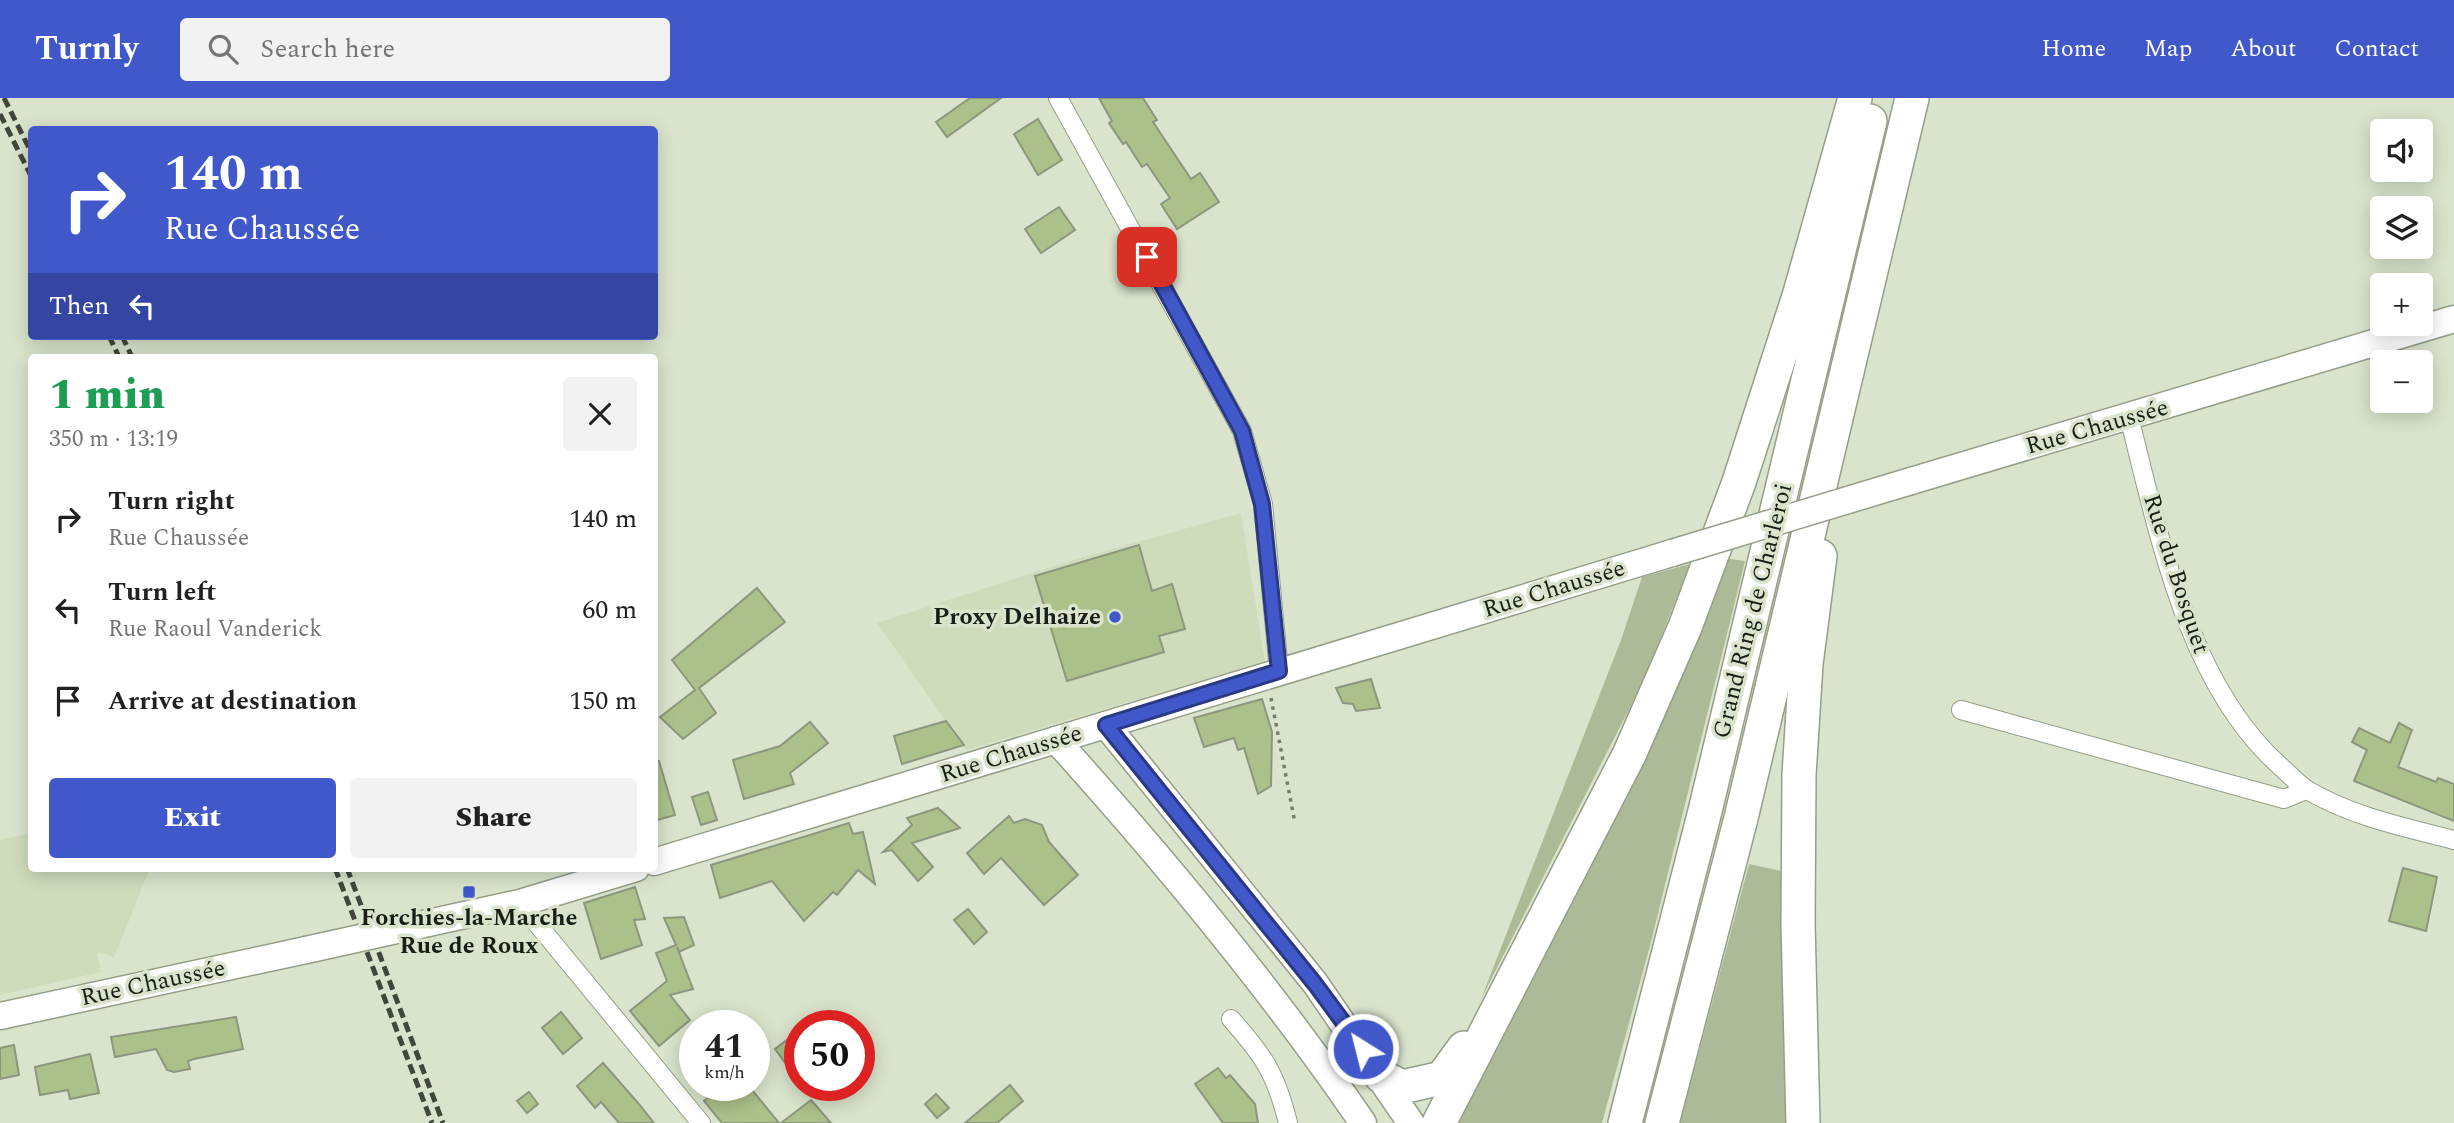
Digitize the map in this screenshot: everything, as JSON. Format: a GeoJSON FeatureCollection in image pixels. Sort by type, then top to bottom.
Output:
{"type":"FeatureCollection","features":[{"type":"Feature","properties":{"kind":"highway"},"geometry":{"type":"LineString","coordinates":[[1438,1123],[1629,755],[1685,627],[1739,482],[1796,305],[1855,98]]}},
{"type":"Feature","properties":{"kind":"highway","name":"Grand Ring de Charleroi"},"geometry":{"type":"LineString","coordinates":[[1625,1123],[1708,798],[1876,98]]}},
{"type":"Feature","properties":{"kind":"highway","name":"Grand Ring de Charleroi"},"geometry":{"type":"LineString","coordinates":[[1662,1123],[1741,818],[1912,98]]}},
{"type":"Feature","properties":{"kind":"highway"},"geometry":{"type":"LineString","coordinates":[[1803,1123],[1798,923],[1799,775],[1806,664],[1821,563],[1819,485]]}},
{"type":"Feature","properties":{"kind":"highway"},"geometry":{"type":"LineString","coordinates":[[1381,1076],[1402,1087],[1442,1077],[1502,999]]}},
{"type":"Feature","properties":{"kind":"main road","name":"Rue Chaussée"},"geometry":{"type":"LineString","coordinates":[[658,861],[1273,673],[2454,319]]}},
{"type":"Feature","properties":{"kind":"main road"},"geometry":{"type":"LineString","coordinates":[[1106,725],[1315,984],[1411,1123]]}},
{"type":"Feature","properties":{"kind":"main road"},"geometry":{"type":"LineString","coordinates":[[1056,740],[1147,840],[1266,988],[1363,1123]]}},
{"type":"Feature","properties":{"kind":"main road"},"geometry":{"type":"LineString","coordinates":[[520,903],[623,872]]}},
{"type":"Feature","properties":{"kind":"main road","name":"Rue Chaussée"},"geometry":{"type":"LineString","coordinates":[[0,1016],[520,903]]}},
{"type":"Feature","properties":{"kind":"street"},"geometry":{"type":"LineString","coordinates":[[1058,98],[1242,431],[1262,504],[1273,673]]}},
{"type":"Feature","properties":{"kind":"street","name":"Rue du Bosquet"},"geometry":{"type":"LineString","coordinates":[[2129,417],[2190,631],[2210,676],[2265,753],[2306,790],[2351,813],[2454,840]]}},
{"type":"Feature","properties":{"kind":"street"},"geometry":{"type":"LineString","coordinates":[[1961,710],[2284,799],[2306,790]]}},
{"type":"Feature","properties":{"kind":"street"},"geometry":{"type":"LineString","coordinates":[[520,903],[701,1123]]}},
{"type":"Feature","properties":{"kind":"street"},"geometry":{"type":"LineString","coordinates":[[1231,1018],[1257,1049],[1279,1085],[1288,1123]]}},
{"type":"Feature","properties":{"kind":"path"},"geometry":{"type":"LineString","coordinates":[[1273,673],[1295,823]]}},
{"type":"Feature","properties":{"kind":"shaded area"},"geometry":{"type":"Polygon","coordinates":[[[1241,513],[1265,662],[966,750],[877,623],[1063,563],[1241,513]]]}},
{"type":"Feature","properties":{"kind":"shaded area"},"geometry":{"type":"Polygon","coordinates":[[[1722,558],[1745,561],[1652,938],[1602,1123],[1446,1123],[1722,558]]]}},
{"type":"Feature","properties":{"kind":"shaded area"},"geometry":{"type":"Polygon","coordinates":[[[1690,564],[1644,680],[1481,999],[1621,640],[1642,577],[1690,564]]]}},
{"type":"Feature","properties":{"kind":"shaded area"},"geometry":{"type":"Polygon","coordinates":[[[28,834],[28,872],[148,872],[114,958],[101,952],[97,954],[101,972],[0,995],[0,840],[28,834]]]}},
{"type":"Feature","properties":{"kind":"shaded area"},"geometry":{"type":"Polygon","coordinates":[[[1749,864],[1790,873],[1790,1123],[1680,1123],[1749,864]]]}},
{"type":"Feature","properties":{"kind":"building"},"geometry":{"type":"Polygon","coordinates":[[[970,98],[1001,98],[947,137],[936,122],[970,98]]]}},
{"type":"Feature","properties":{"kind":"building"},"geometry":{"type":"Polygon","coordinates":[[[1099,98],[1143,98],[1157,120],[1153,122],[1191,179],[1200,173],[1219,202],[1177,229],[1161,204],[1170,198],[1147,164],[1142,167],[1126,142],[1123,144],[1109,123],[1112,121],[1099,98]]]}},
{"type":"Feature","properties":{"kind":"building"},"geometry":{"type":"Polygon","coordinates":[[[1038,119],[1062,160],[1038,175],[1014,134],[1038,119]]]}},
{"type":"Feature","properties":{"kind":"building"},"geometry":{"type":"Polygon","coordinates":[[[1059,207],[1075,230],[1041,253],[1025,229],[1059,207]]]}},
{"type":"Feature","properties":{"kind":"building","name":"Proxy Delhaize"},"geometry":{"type":"Polygon","coordinates":[[[1139,545],[1152,591],[1172,584],[1185,629],[1159,636],[1164,652],[1067,681],[1035,576],[1139,545]]]}},
{"type":"Feature","properties":{"kind":"building"},"geometry":{"type":"Polygon","coordinates":[[[757,588],[785,622],[699,688],[716,713],[683,739],[660,717],[695,690],[672,660],[757,588]]]}},
{"type":"Feature","properties":{"kind":"building"},"geometry":{"type":"Polygon","coordinates":[[[1371,679],[1380,708],[1356,711],[1353,704],[1343,703],[1336,688],[1371,679]]]}},
{"type":"Feature","properties":{"kind":"building"},"geometry":{"type":"Polygon","coordinates":[[[1262,699],[1272,732],[1271,786],[1258,794],[1244,748],[1238,750],[1234,738],[1204,747],[1194,718],[1262,699]]]}},
{"type":"Feature","properties":{"kind":"building"},"geometry":{"type":"Polygon","coordinates":[[[946,721],[964,745],[902,764],[894,736],[946,721]]]}},
{"type":"Feature","properties":{"kind":"building"},"geometry":{"type":"Polygon","coordinates":[[[810,722],[828,743],[790,773],[794,784],[744,799],[733,760],[780,746],[810,722]]]}},
{"type":"Feature","properties":{"kind":"building"},"geometry":{"type":"Polygon","coordinates":[[[2399,723],[2412,730],[2398,767],[2436,782],[2438,778],[2454,784],[2454,821],[2354,781],[2367,750],[2352,742],[2359,728],[2390,743],[2399,723]]]}},
{"type":"Feature","properties":{"kind":"building"},"geometry":{"type":"Polygon","coordinates":[[[658,761],[659,761],[675,815],[658,820],[658,761]]]}},
{"type":"Feature","properties":{"kind":"building"},"geometry":{"type":"Polygon","coordinates":[[[708,792],[717,820],[701,825],[692,797],[708,792]]]}},
{"type":"Feature","properties":{"kind":"building"},"geometry":{"type":"Polygon","coordinates":[[[938,808],[960,828],[912,843],[933,867],[918,881],[892,850],[883,852],[912,825],[907,818],[938,808]]]}},
{"type":"Feature","properties":{"kind":"building"},"geometry":{"type":"Polygon","coordinates":[[[1009,816],[1014,823],[1025,819],[1042,825],[1049,842],[1078,875],[1044,905],[1001,858],[984,874],[967,853],[1009,816]]]}},
{"type":"Feature","properties":{"kind":"building"},"geometry":{"type":"Polygon","coordinates":[[[849,823],[853,834],[863,832],[875,884],[858,870],[837,895],[833,892],[804,921],[772,881],[720,898],[711,865],[849,823]]]}},
{"type":"Feature","properties":{"kind":"building"},"geometry":{"type":"Polygon","coordinates":[[[2403,868],[2437,877],[2426,931],[2389,921],[2403,868]]]}},
{"type":"Feature","properties":{"kind":"building"},"geometry":{"type":"Polygon","coordinates":[[[635,887],[645,919],[634,920],[642,945],[601,959],[584,903],[635,887]]]}},
{"type":"Feature","properties":{"kind":"building"},"geometry":{"type":"Polygon","coordinates":[[[968,909],[987,932],[974,944],[954,920],[968,909]]]}},
{"type":"Feature","properties":{"kind":"building"},"geometry":{"type":"Polygon","coordinates":[[[684,917],[694,945],[679,952],[677,947],[693,989],[670,995],[682,1010],[679,1010],[679,1029],[659,1046],[630,1011],[667,981],[656,953],[676,945],[664,918],[684,917]]]}},
{"type":"Feature","properties":{"kind":"building"},"geometry":{"type":"Polygon","coordinates":[[[561,1012],[582,1038],[563,1054],[542,1028],[561,1012]]]}},
{"type":"Feature","properties":{"kind":"building"},"geometry":{"type":"Polygon","coordinates":[[[236,1017],[243,1049],[188,1061],[190,1069],[174,1072],[167,1070],[156,1049],[115,1057],[111,1037],[236,1017]]]}},
{"type":"Feature","properties":{"kind":"building"},"geometry":{"type":"Polygon","coordinates":[[[784,1042],[784,1061],[775,1049],[784,1042]]]}},
{"type":"Feature","properties":{"kind":"building"},"geometry":{"type":"Polygon","coordinates":[[[14,1045],[19,1075],[0,1079],[0,1048],[14,1045]]]}},
{"type":"Feature","properties":{"kind":"building"},"geometry":{"type":"Polygon","coordinates":[[[90,1054],[99,1093],[70,1099],[68,1090],[40,1095],[35,1067],[90,1054]]]}},
{"type":"Feature","properties":{"kind":"building"},"geometry":{"type":"Polygon","coordinates":[[[603,1063],[654,1123],[619,1123],[601,1102],[595,1108],[577,1086],[603,1063]]]}},
{"type":"Feature","properties":{"kind":"building"},"geometry":{"type":"Polygon","coordinates":[[[1218,1068],[1226,1078],[1230,1075],[1255,1104],[1258,1123],[1223,1123],[1195,1084],[1218,1068]]]}},
{"type":"Feature","properties":{"kind":"building"},"geometry":{"type":"Polygon","coordinates":[[[1010,1085],[1023,1101],[997,1123],[965,1123],[1010,1085]]]}},
{"type":"Feature","properties":{"kind":"building"},"geometry":{"type":"Polygon","coordinates":[[[529,1092],[538,1104],[527,1113],[517,1101],[529,1092]]]}},
{"type":"Feature","properties":{"kind":"building"},"geometry":{"type":"Polygon","coordinates":[[[936,1094],[949,1108],[937,1118],[925,1104],[936,1094]]]}},
{"type":"Feature","properties":{"kind":"building"},"geometry":{"type":"Polygon","coordinates":[[[704,1101],[761,1101],[779,1123],[722,1123],[704,1101]]]}},
{"type":"Feature","properties":{"kind":"building"},"geometry":{"type":"Polygon","coordinates":[[[812,1101],[831,1123],[781,1123],[812,1101]]]}},
{"type":"Feature","properties":{"kind":"railway"},"geometry":{"type":"LineString","coordinates":[[4,98],[28,146]]}},
{"type":"Feature","properties":{"kind":"railway"},"geometry":{"type":"LineString","coordinates":[[0,114],[28,170]]}},
{"type":"Feature","properties":{"kind":"railway"},"geometry":{"type":"LineString","coordinates":[[111,340],[118,354]]}},
{"type":"Feature","properties":{"kind":"railway"},"geometry":{"type":"LineString","coordinates":[[124,340],[131,354]]}},
{"type":"Feature","properties":{"kind":"railway"},"geometry":{"type":"LineString","coordinates":[[337,872],[432,1123]]}},
{"type":"Feature","properties":{"kind":"railway"},"geometry":{"type":"LineString","coordinates":[[349,872],[443,1123]]}},
{"type":"Feature","properties":{"kind":"place","name":"Proxy Delhaize"},"geometry":{"type":"Point","coordinates":[1115,617]}},
{"type":"Feature","properties":{"kind":"place","name":"Forchies-la-Marche Rue de Roux"},"geometry":{"type":"Point","coordinates":[469,892]}},
{"type":"Feature","properties":{"kind":"route"},"geometry":{"type":"LineString","coordinates":[[1147,257],[1242,431],[1262,504],[1279,671],[1106,725],[1118,744],[1315,984],[1363,1049]]}}]}
